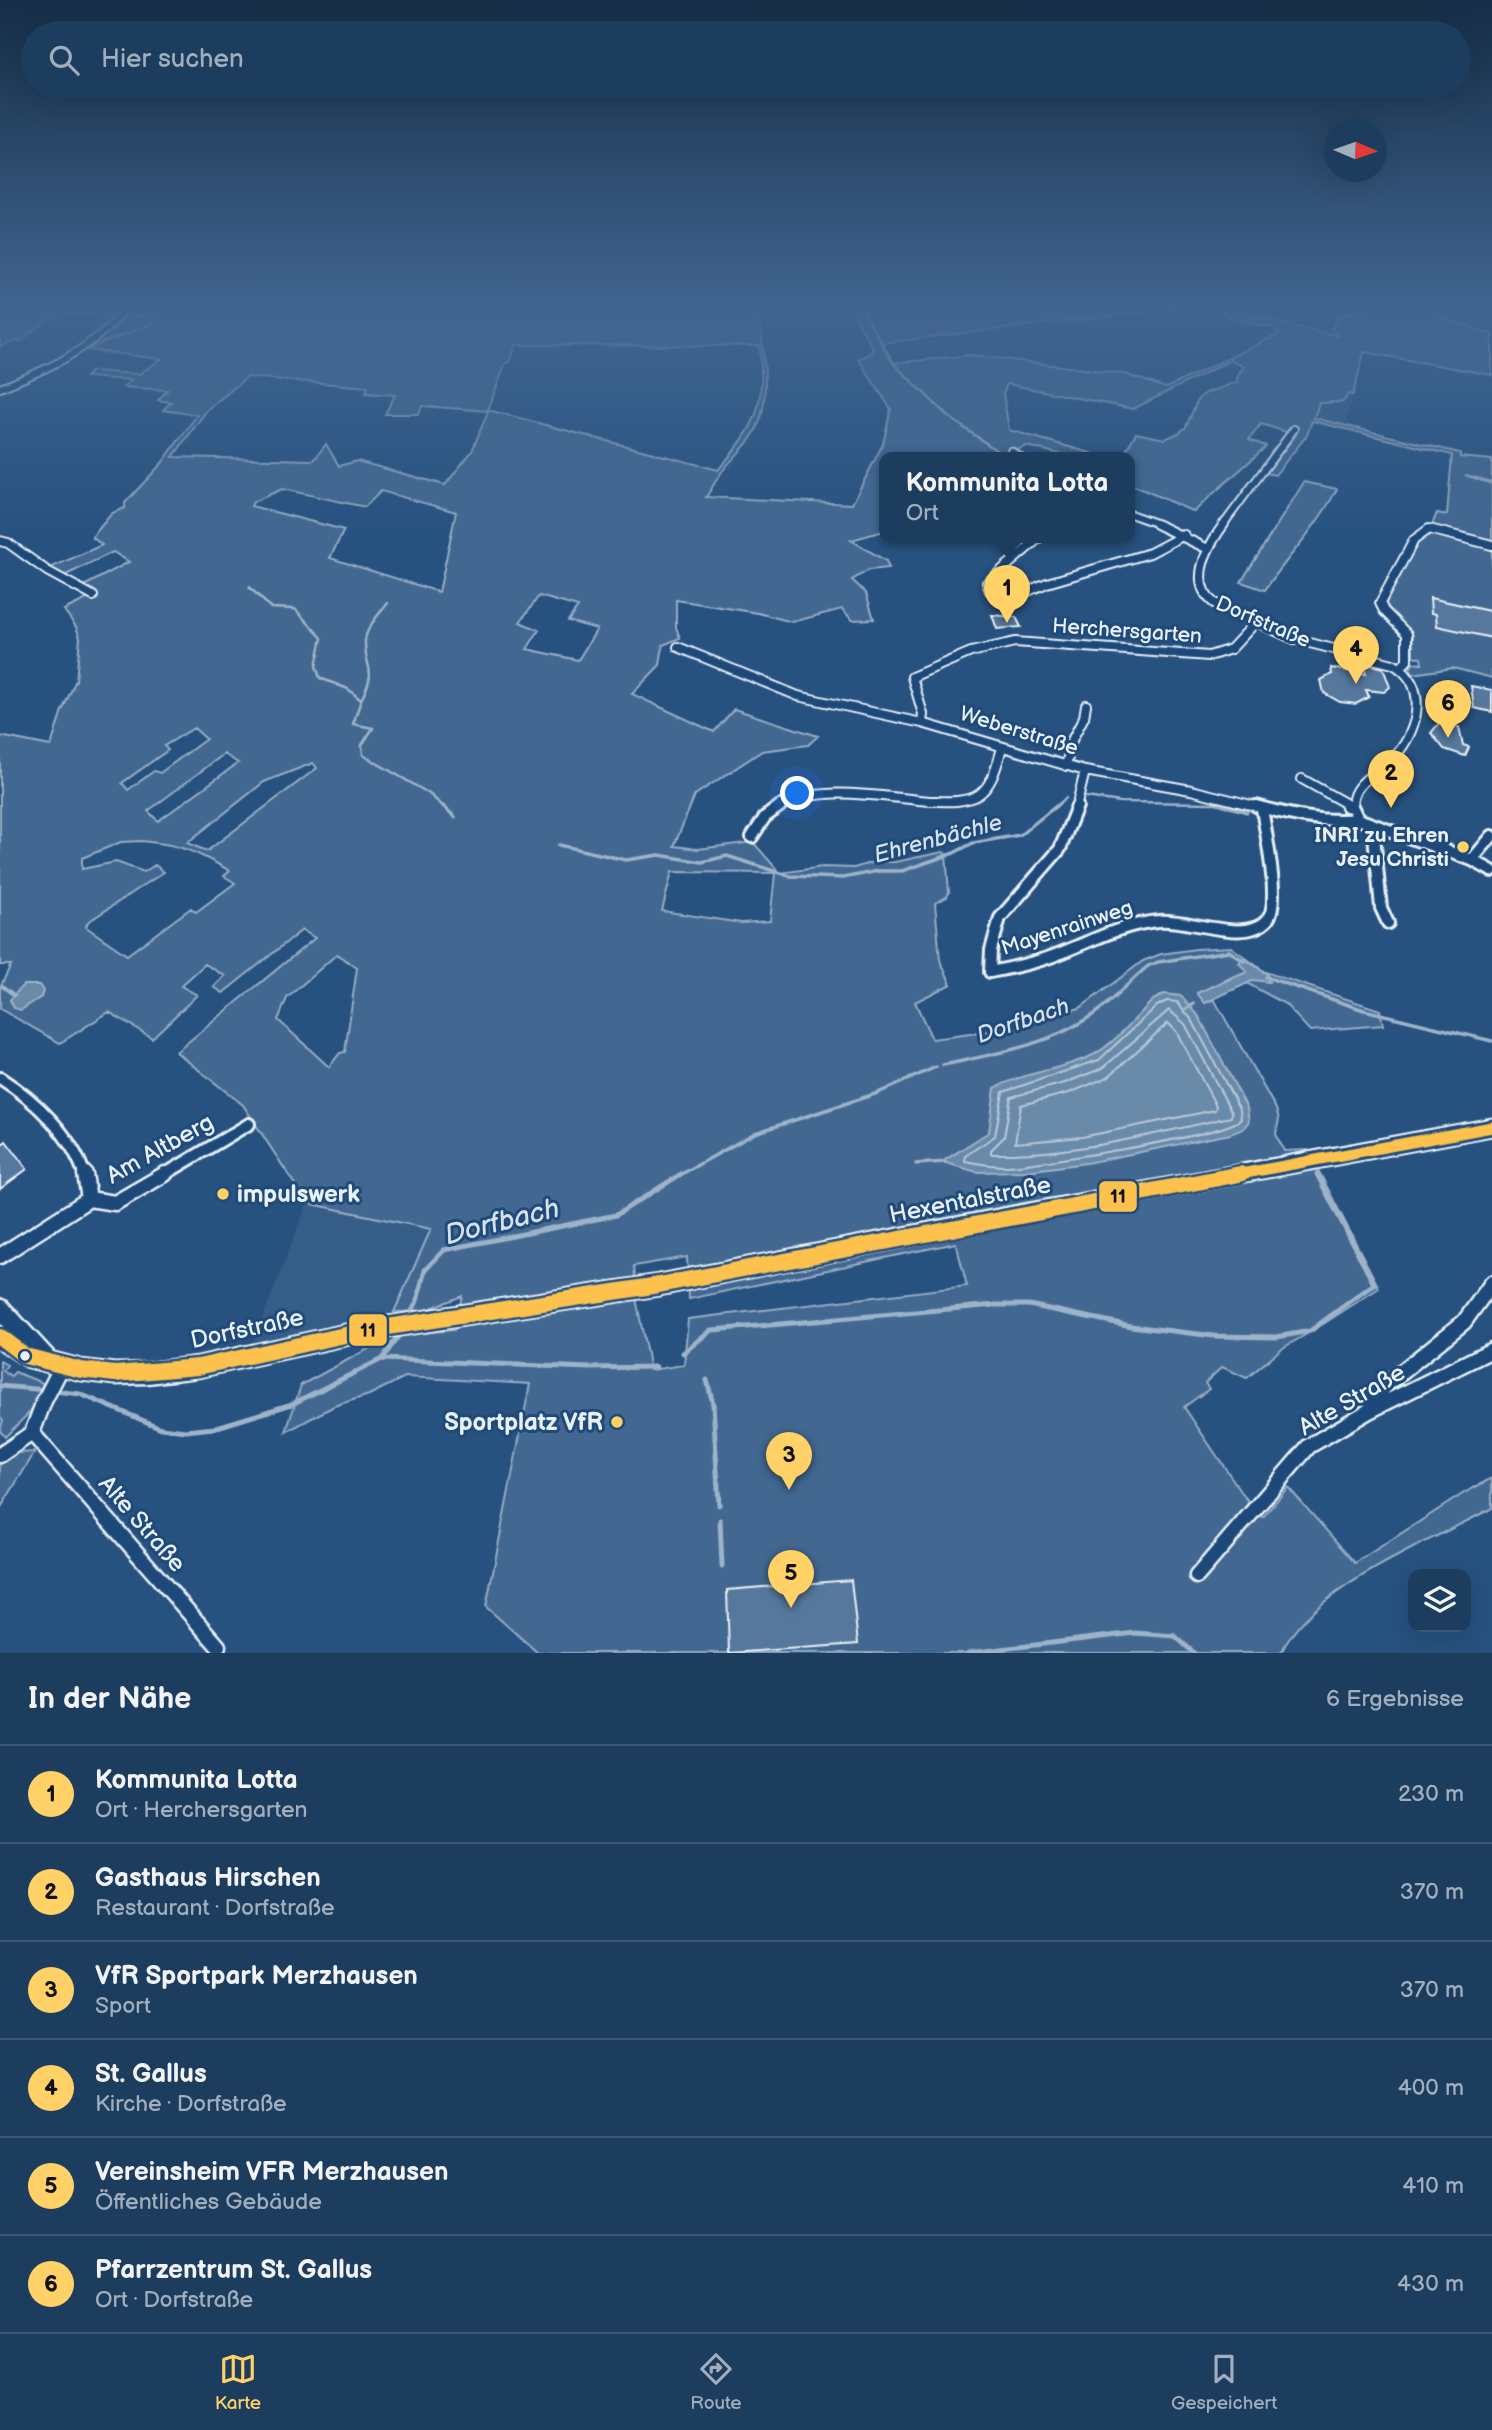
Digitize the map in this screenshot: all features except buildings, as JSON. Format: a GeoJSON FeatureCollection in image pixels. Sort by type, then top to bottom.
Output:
{"type":"FeatureCollection","features":[{"type":"Feature","properties":{"kind":"main road","name":"Hexentalstraße"},"geometry":{"type":"LineString","coordinates":[[457,1315],[659,1285],[1492,1127]]}},
{"type":"Feature","properties":{"kind":"main road"},"geometry":{"type":"LineString","coordinates":[[0,1309],[55,1368]]}},
{"type":"Feature","properties":{"kind":"main road","name":"Dorfstraße"},"geometry":{"type":"LineString","coordinates":[[0,1337],[25,1356],[55,1368],[115,1374],[198,1367],[396,1325],[457,1315]]}},
{"type":"Feature","properties":{"kind":"street","name":"Dorfstraße"},"geometry":{"type":"LineString","coordinates":[[1294,429],[1206,548],[1200,586],[1205,596],[1255,623],[1307,643],[1401,667]]}},
{"type":"Feature","properties":{"kind":"street"},"geometry":{"type":"LineString","coordinates":[[1135,516],[1184,535],[1206,548]]}},
{"type":"Feature","properties":{"kind":"street"},"geometry":{"type":"LineString","coordinates":[[1492,545],[1429,529],[1414,540],[1380,603],[1384,611],[1407,634],[1408,661],[1401,667],[1416,691],[1416,715],[1404,744],[1394,757],[1366,779],[1352,799],[1352,807],[1358,819],[1472,860],[1492,871]]}},
{"type":"Feature","properties":{"kind":"street"},"geometry":{"type":"LineString","coordinates":[[1034,543],[1013,564],[987,583],[990,592],[1003,597],[1016,596],[1084,571],[1150,554],[1184,535]]}},
{"type":"Feature","properties":{"kind":"street"},"geometry":{"type":"LineString","coordinates":[[0,541],[8,543],[47,571],[93,596]]}},
{"type":"Feature","properties":{"kind":"street","name":"Herchersgarten"},"geometry":{"type":"LineString","coordinates":[[922,723],[923,714],[912,677],[990,646],[1015,642],[1047,643],[1209,656],[1231,649],[1255,623]]}},
{"type":"Feature","properties":{"kind":"street","name":"Weberstraße"},"geometry":{"type":"LineString","coordinates":[[678,647],[798,696],[922,723],[1085,771],[1191,790],[1318,819],[1358,819]]}},
{"type":"Feature","properties":{"kind":"street"},"geometry":{"type":"LineString","coordinates":[[1066,766],[1072,740],[1084,717],[1086,705]]}},
{"type":"Feature","properties":{"kind":"street"},"geometry":{"type":"LineString","coordinates":[[752,837],[757,823],[771,809],[802,796],[923,801],[966,799],[981,793],[993,774],[1002,748]]}},
{"type":"Feature","properties":{"kind":"street","name":"Mayenrainweg"},"geometry":{"type":"LineString","coordinates":[[1085,771],[1070,830],[1054,857],[1000,915],[989,952],[990,972],[1037,962],[1104,934],[1142,922],[1178,920],[1234,930],[1253,930],[1265,925],[1271,917],[1273,902],[1262,808]]}},
{"type":"Feature","properties":{"kind":"street"},"geometry":{"type":"LineString","coordinates":[[1303,779],[1346,806],[1352,807]]}},
{"type":"Feature","properties":{"kind":"street"},"geometry":{"type":"LineString","coordinates":[[1373,825],[1381,908],[1388,923]]}},
{"type":"Feature","properties":{"kind":"street"},"geometry":{"type":"LineString","coordinates":[[1472,860],[1492,836]]}},
{"type":"Feature","properties":{"kind":"street","name":"Am Altberg"},"geometry":{"type":"LineString","coordinates":[[0,1078],[20,1090],[72,1149],[83,1168],[89,1199]]}},
{"type":"Feature","properties":{"kind":"street","name":"Am Altberg"},"geometry":{"type":"LineString","coordinates":[[0,1256],[89,1199],[115,1203],[249,1124]]}},
{"type":"Feature","properties":{"kind":"street"},"geometry":{"type":"LineString","coordinates":[[1369,1411],[1376,1394],[1410,1362],[1461,1324],[1492,1283]]}},
{"type":"Feature","properties":{"kind":"street","name":"Alte Straße"},"geometry":{"type":"LineString","coordinates":[[1197,1576],[1309,1446],[1369,1411],[1492,1350]]}},
{"type":"Feature","properties":{"kind":"street"},"geometry":{"type":"LineString","coordinates":[[0,1455],[32,1433],[55,1368]]}},
{"type":"Feature","properties":{"kind":"street","name":"Alte Straße"},"geometry":{"type":"LineString","coordinates":[[32,1433],[218,1646]]}},
{"type":"Feature","properties":{"kind":"shaded area"},"geometry":{"type":"Polygon","coordinates":[[[126,384],[238,384],[207,410],[173,457],[314,460],[326,444],[339,466],[357,461],[445,485],[472,451],[488,411],[422,406],[419,414],[385,414],[395,395],[366,393],[368,387],[333,384],[498,384],[488,410],[718,470],[750,427],[756,414],[761,384],[765,384],[764,404],[755,432],[724,469],[706,497],[852,504],[883,444],[891,409],[875,384],[1007,384],[1003,394],[1009,430],[1087,452],[1052,452],[1026,446],[1012,452],[879,452],[879,532],[851,540],[886,561],[889,568],[869,570],[852,580],[866,593],[874,619],[852,620],[842,609],[792,622],[758,613],[676,600],[676,627],[680,638],[663,645],[660,665],[632,694],[714,732],[734,709],[818,736],[808,745],[762,751],[695,795],[674,846],[698,849],[753,842],[780,873],[823,867],[854,868],[873,862],[895,862],[943,852],[946,854],[949,892],[947,897],[935,903],[940,960],[951,984],[915,1002],[932,1039],[986,1032],[1080,1008],[1143,961],[1161,954],[1196,949],[1231,947],[1265,972],[1380,1010],[1383,1025],[1310,1031],[1285,1004],[1234,976],[1198,993],[1205,1003],[1214,999],[1276,1109],[1279,1119],[1276,1134],[1284,1151],[1308,1150],[1379,1288],[1281,1349],[1247,1378],[1222,1367],[1205,1383],[1209,1389],[1184,1407],[1244,1496],[1263,1517],[1288,1487],[1355,1563],[1492,1478],[1492,1508],[1374,1568],[1345,1587],[1318,1607],[1296,1629],[1281,1653],[538,1653],[486,1607],[530,1384],[405,1377],[369,1395],[334,1406],[286,1432],[301,1385],[394,1335],[454,1330],[462,1296],[423,1311],[394,1312],[431,1229],[307,1203],[243,1105],[176,1052],[315,938],[302,930],[223,993],[214,987],[225,976],[205,964],[181,986],[197,995],[152,1038],[109,1012],[60,1043],[0,1009],[0,987],[11,965],[0,965],[0,736],[51,746],[61,713],[76,680],[80,638],[64,610],[93,596],[82,587],[129,562],[113,552],[64,576],[50,568],[102,545],[92,537],[112,513],[125,508],[125,503],[162,463],[197,415],[163,410],[171,402],[158,400],[167,390],[123,387],[126,384]],[[282,489],[253,502],[251,506],[344,530],[330,558],[439,592],[456,512],[381,491],[365,507],[282,489]],[[539,596],[520,622],[539,630],[527,649],[578,660],[597,629],[568,621],[578,607],[539,596]],[[194,728],[164,746],[168,750],[122,783],[128,790],[154,771],[160,773],[206,739],[194,728]],[[224,754],[148,811],[158,821],[238,763],[224,754]],[[313,763],[264,782],[187,843],[207,851],[317,768],[313,763]],[[142,841],[121,842],[82,858],[82,869],[116,862],[144,872],[155,865],[164,872],[88,922],[86,927],[127,955],[191,908],[196,912],[235,883],[224,876],[230,871],[197,854],[168,845],[142,841]],[[672,872],[662,911],[741,923],[770,921],[775,873],[672,872]],[[337,954],[287,998],[278,1020],[329,1067],[340,1053],[345,1052],[357,968],[337,954]],[[956,1243],[689,1299],[687,1257],[634,1266],[637,1303],[650,1370],[684,1365],[688,1319],[967,1286],[956,1243]]]}},
{"type":"Feature","properties":{"kind":"shaded area"},"geometry":{"type":"Polygon","coordinates":[[[1008,384],[1155,384],[1166,388],[1183,384],[1133,409],[1008,384]]]}},
{"type":"Feature","properties":{"kind":"shaded area"},"geometry":{"type":"Polygon","coordinates":[[[1231,384],[1356,384],[1353,395],[1348,394],[1343,402],[1319,403],[1314,418],[1460,453],[1460,457],[1492,460],[1492,482],[1465,475],[1492,484],[1492,678],[1453,668],[1413,674],[1410,669],[1413,663],[1422,664],[1421,658],[1413,656],[1413,635],[1386,605],[1387,598],[1416,545],[1429,532],[1437,513],[1447,515],[1452,455],[1312,421],[1307,435],[1275,475],[1266,473],[1296,435],[1261,424],[1249,440],[1266,446],[1194,512],[1135,486],[1135,452],[1125,452],[1136,433],[1165,439],[1179,433],[1186,427],[1198,399],[1206,393],[1231,384]]]}},
{"type":"Feature","properties":{"kind":"shaded area"},"geometry":{"type":"Polygon","coordinates":[[[1348,394],[1353,395],[1345,426],[1314,418],[1319,403],[1343,402],[1348,394]]]}},
{"type":"Feature","properties":{"kind":"shaded area"},"geometry":{"type":"Polygon","coordinates":[[[1304,482],[1337,489],[1312,528],[1265,590],[1241,582],[1304,482]]]}},
{"type":"Feature","properties":{"kind":"shaded area"},"geometry":{"type":"Polygon","coordinates":[[[307,1203],[431,1229],[394,1312],[250,1351],[307,1203]]]}},
{"type":"Feature","properties":{"kind":"shaded area"},"geometry":{"type":"Polygon","coordinates":[[[0,1361],[7,1365],[3,1371],[11,1376],[15,1372],[43,1383],[33,1409],[5,1437],[0,1431],[3,1420],[0,1417],[0,1361]]]}},
{"type":"Feature","properties":{"kind":"shaded area"},"geometry":{"type":"Polygon","coordinates":[[[35,1452],[0,1509],[0,1464],[18,1453],[35,1452]]]}},
{"type":"Feature","properties":{"kind":"water"},"geometry":{"type":"Polygon","coordinates":[[[1243,958],[1267,974],[1269,982],[1254,980],[1205,1003],[1197,993],[1247,972],[1239,963],[1243,958]]]}},
{"type":"Feature","properties":{"kind":"water"},"geometry":{"type":"Polygon","coordinates":[[[23,985],[39,985],[43,991],[41,997],[21,1010],[14,1008],[10,1000],[23,985]]]}},
{"type":"Feature","properties":{"kind":"water"},"geometry":{"type":"Polygon","coordinates":[[[1164,994],[1181,996],[1198,1015],[1247,1108],[1249,1121],[1243,1129],[1230,1134],[1086,1163],[1026,1171],[977,1172],[942,1162],[989,1132],[995,1088],[1093,1055],[1117,1037],[1153,1000],[1164,994]]]}},
{"type":"Feature","properties":{"kind":"waterway"},"geometry":{"type":"LineString","coordinates":[[915,384],[949,417],[999,452]]}},
{"type":"Feature","properties":{"kind":"waterway","name":"Ehrenbächle"},"geometry":{"type":"LineString","coordinates":[[249,587],[271,608],[295,609],[322,638],[316,666],[320,678],[348,689],[361,700]]}},
{"type":"Feature","properties":{"kind":"waterway"},"geometry":{"type":"LineString","coordinates":[[361,700],[370,674],[365,651],[366,636],[374,620],[388,603]]}},
{"type":"Feature","properties":{"kind":"waterway","name":"Ehrenbächle"},"geometry":{"type":"LineString","coordinates":[[361,700],[353,724],[373,728],[362,745],[363,755],[428,793],[445,808]]}},
{"type":"Feature","properties":{"kind":"waterway","name":"Ehrenbächle"},"geometry":{"type":"LineString","coordinates":[[1086,797],[1120,802],[1216,803],[1233,808]]}},
{"type":"Feature","properties":{"kind":"waterway","name":"Ehrenbächle"},"geometry":{"type":"LineString","coordinates":[[1054,808],[1066,798]]}},
{"type":"Feature","properties":{"kind":"waterway","name":"Ehrenbächle"},"geometry":{"type":"LineString","coordinates":[[443,806],[455,817]]}},
{"type":"Feature","properties":{"kind":"waterway","name":"Ehrenbächle"},"geometry":{"type":"LineString","coordinates":[[559,845],[626,860],[659,855],[702,862],[727,856],[790,876],[843,878],[878,871],[902,871],[954,853],[973,843],[1020,835],[1056,806]]}},
{"type":"Feature","properties":{"kind":"waterway","name":"Ehrenbächle"},"geometry":{"type":"LineString","coordinates":[[1227,806],[1247,812]]}},
{"type":"Feature","properties":{"kind":"waterway","name":"Dorfbach"},"geometry":{"type":"LineString","coordinates":[[943,1065],[1020,1048],[1057,1035],[1099,1010],[1148,966],[1158,962],[1229,951],[1244,961]]}},
{"type":"Feature","properties":{"kind":"waterway","name":"Dorfbach"},"geometry":{"type":"LineString","coordinates":[[1266,977],[1364,1010],[1492,1041]]}},
{"type":"Feature","properties":{"kind":"waterway"},"geometry":{"type":"LineString","coordinates":[[2,986],[14,995]]}},
{"type":"Feature","properties":{"kind":"waterway","name":"Dorfbach"},"geometry":{"type":"LineString","coordinates":[[1186,1009],[1194,1004]]}},
{"type":"Feature","properties":{"kind":"waterway","name":"Dorfbach"},"geometry":{"type":"LineString","coordinates":[[678,1176],[755,1133],[878,1093],[936,1067]]}},
{"type":"Feature","properties":{"kind":"waterway","name":"Dorfbach"},"geometry":{"type":"LineString","coordinates":[[916,1164],[945,1162]]}},
{"type":"Feature","properties":{"kind":"waterway","name":"Dorfbach"},"geometry":{"type":"LineString","coordinates":[[409,1318],[417,1301],[425,1270],[444,1250],[616,1215],[681,1174]]}},
{"type":"Feature","properties":{"kind":"waterway"},"geometry":{"type":"LineString","coordinates":[[713,1330],[995,1305],[1029,1305],[1131,1326],[1214,1336],[1277,1337],[1310,1331],[1374,1284],[1318,1176]]}},
{"type":"Feature","properties":{"kind":"waterway"},"geometry":{"type":"LineString","coordinates":[[683,1353],[711,1330]]}},
{"type":"Feature","properties":{"kind":"waterway","name":"Dorfbach"},"geometry":{"type":"LineString","coordinates":[[382,1359],[402,1331]]}},
{"type":"Feature","properties":{"kind":"waterway","name":"Dorfbach"},"geometry":{"type":"LineString","coordinates":[[54,1391],[80,1394],[161,1428],[186,1431],[214,1428],[292,1404],[382,1359]]}},
{"type":"Feature","properties":{"kind":"waterway"},"geometry":{"type":"LineString","coordinates":[[382,1359],[588,1368],[656,1367]]}},
{"type":"Feature","properties":{"kind":"waterway"},"geometry":{"type":"LineString","coordinates":[[707,1380],[713,1404],[719,1505]]}},
{"type":"Feature","properties":{"kind":"waterway","name":"Dorfbach"},"geometry":{"type":"LineString","coordinates":[[0,1386],[47,1390]]}},
{"type":"Feature","properties":{"kind":"waterway"},"geometry":{"type":"LineString","coordinates":[[720,1520],[722,1566]]}},
{"type":"Feature","properties":{"kind":"waterway"},"geometry":{"type":"LineString","coordinates":[[968,1653],[1135,1633],[1175,1636],[1194,1653]]}},
{"type":"Feature","properties":{"kind":"transit line","name":"11"},"geometry":{"type":"LineString","coordinates":[[0,1337],[25,1356],[81,1370],[115,1374],[198,1367],[368,1330],[659,1285],[1492,1127]]}},
{"type":"Feature","properties":{"kind":"place","name":"Kommunita Lotta"},"geometry":{"type":"Point","coordinates":[1007,623]}},
{"type":"Feature","properties":{"kind":"place","name":"St. Gallus"},"geometry":{"type":"Point","coordinates":[1356,684]}},
{"type":"Feature","properties":{"kind":"place","name":"Pfarrzentrum St. Gallus"},"geometry":{"type":"Point","coordinates":[1448,738]}},
{"type":"Feature","properties":{"kind":"place","name":"Gasthaus Hirschen"},"geometry":{"type":"Point","coordinates":[1391,808]}},
{"type":"Feature","properties":{"kind":"place","name":"INRI zu Ehren Jesu Christi"},"geometry":{"type":"Point","coordinates":[1463,847]}},
{"type":"Feature","properties":{"kind":"place","name":"impulswerk"},"geometry":{"type":"Point","coordinates":[223,1194]}},
{"type":"Feature","properties":{"kind":"place","name":"Sportplatz VfR"},"geometry":{"type":"Point","coordinates":[617,1422]}},
{"type":"Feature","properties":{"kind":"place","name":"VfR Sportpark Merzhausen"},"geometry":{"type":"Point","coordinates":[789,1490]}},
{"type":"Feature","properties":{"kind":"place","name":"Vereinsheim VFR Merzhausen"},"geometry":{"type":"Point","coordinates":[791,1608]}}]}
